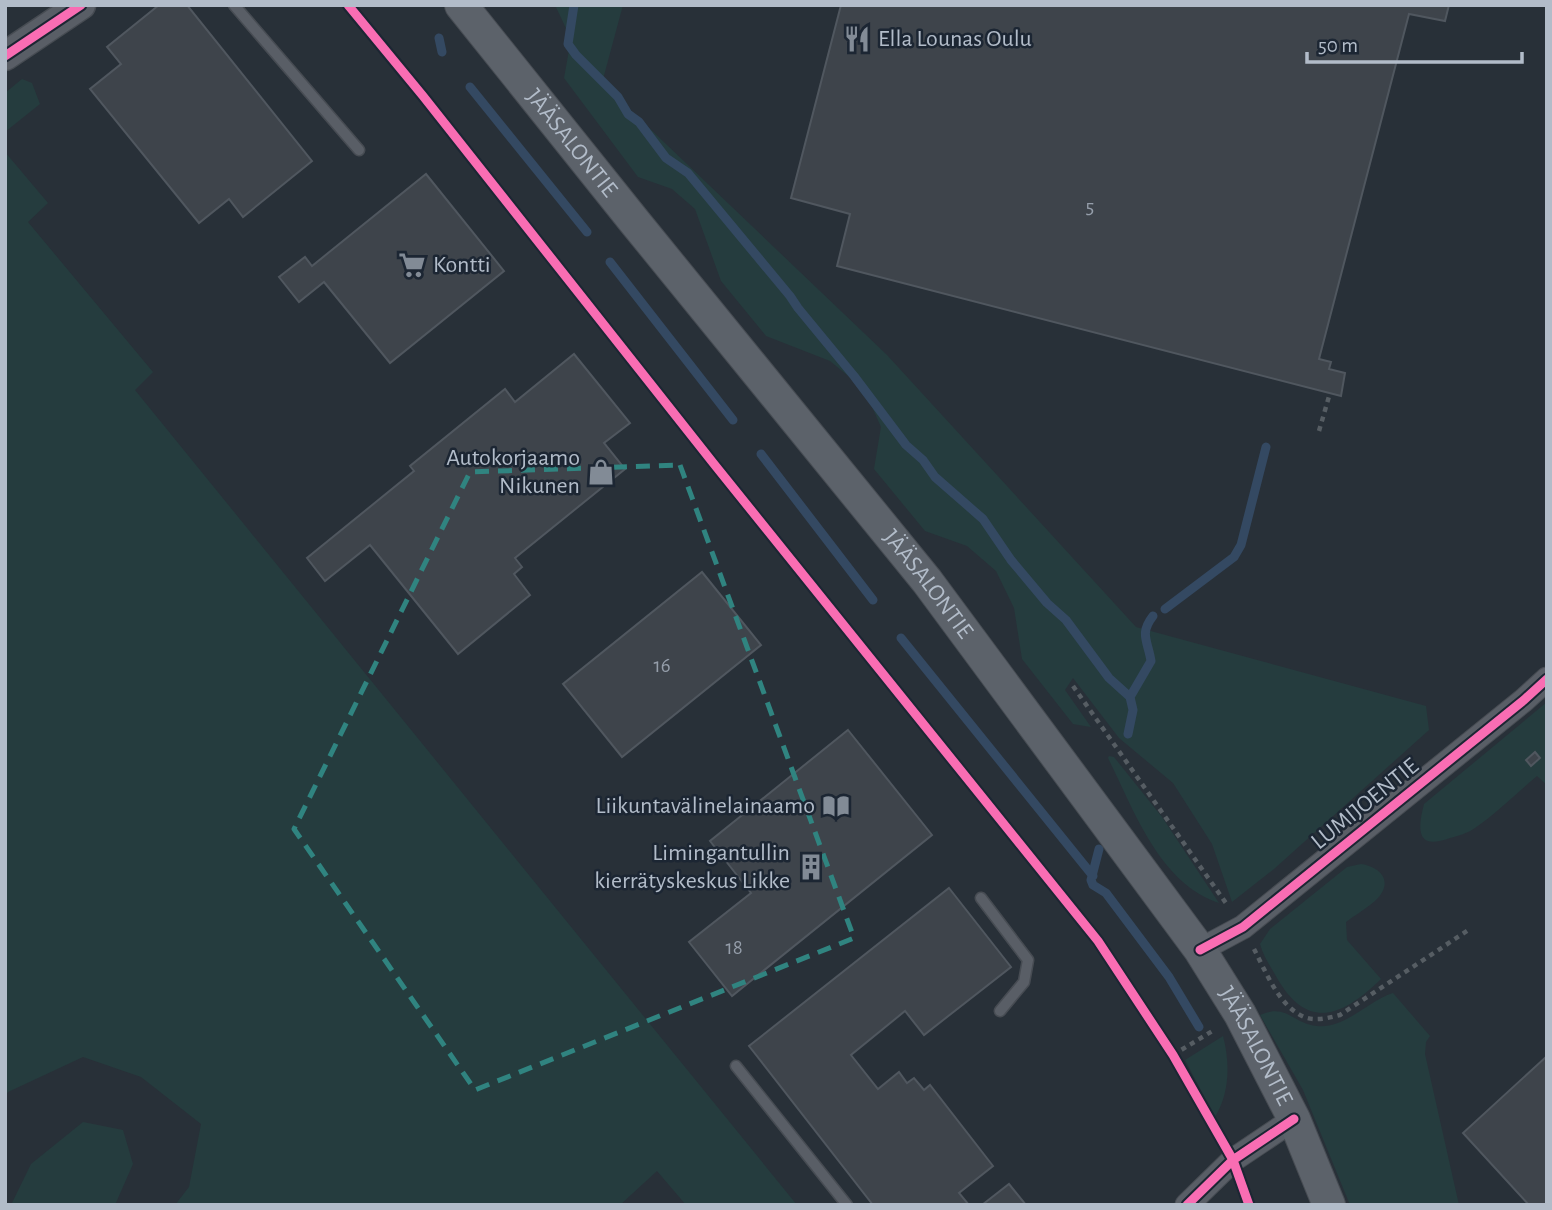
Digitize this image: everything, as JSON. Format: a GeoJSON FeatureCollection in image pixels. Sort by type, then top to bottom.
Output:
{"type":"FeatureCollection","features":[{"type":"Feature","properties":{"kind":"main road","name":"JÄÄSALONTIE"},"geometry":{"type":"LineString","coordinates":[[461,5],[927,581],[1200,950],[1240,1014],[1294,1119],[1328,1205]]}},
{"type":"Feature","properties":{"kind":"street"},"geometry":{"type":"LineString","coordinates":[[5,56],[81,5]]}},
{"type":"Feature","properties":{"kind":"street","name":"LUMIJOENTIE"},"geometry":{"type":"LineString","coordinates":[[1200,950],[1243,927],[1547,679]]}},
{"type":"Feature","properties":{"kind":"street"},"geometry":{"type":"LineString","coordinates":[[1187,1205],[1233,1160],[1294,1119]]}},
{"type":"Feature","properties":{"kind":"lane"},"geometry":{"type":"LineString","coordinates":[[234,5],[359,150]]}},
{"type":"Feature","properties":{"kind":"lane"},"geometry":{"type":"LineString","coordinates":[[981,898],[1028,960],[1024,982],[1000,1011]]}},
{"type":"Feature","properties":{"kind":"lane"},"geometry":{"type":"LineString","coordinates":[[736,1066],[847,1205]]}},
{"type":"Feature","properties":{"kind":"path"},"geometry":{"type":"LineString","coordinates":[[1319,432],[1330,393]]}},
{"type":"Feature","properties":{"kind":"path"},"geometry":{"type":"LineString","coordinates":[[1166,1044],[1180,1067]]}},
{"type":"Feature","properties":{"kind":"highlighted area"},"geometry":{"type":"Polygon","coordinates":[[[680,465],[854,938],[475,1090],[294,829],[470,472],[680,465]]]}},
{"type":"Feature","properties":{"kind":"green space"},"geometry":{"type":"Polygon","coordinates":[[[555,5],[623,5],[602,83],[887,355],[1136,627],[1426,706],[1429,730],[1274,869],[1232,902],[1212,844],[1173,783],[1119,738],[1073,678],[1065,690],[1091,727],[1073,724],[1022,659],[1014,608],[996,571],[967,546],[925,531],[874,469],[881,427],[864,389],[830,361],[766,336],[721,281],[695,209],[672,189],[638,177],[564,78],[571,39],[555,5]]]}},
{"type":"Feature","properties":{"kind":"green space"},"geometry":{"type":"Polygon","coordinates":[[[22,79],[32,83],[40,104],[5,132],[5,93],[22,79]]]}},
{"type":"Feature","properties":{"kind":"green space"},"geometry":{"type":"Polygon","coordinates":[[[5,152],[48,203],[28,222],[153,372],[135,390],[797,1205],[686,1205],[657,1171],[620,1205],[175,1205],[189,1187],[201,1124],[141,1077],[83,1057],[8,1092],[5,1097],[5,152]]]}},
{"type":"Feature","properties":{"kind":"green space"},"geometry":{"type":"Polygon","coordinates":[[[1547,702],[1547,785],[1537,776],[1472,830],[1439,841],[1425,840],[1420,830],[1424,804],[1547,702]]]}},
{"type":"Feature","properties":{"kind":"green space"},"geometry":{"type":"Polygon","coordinates":[[[1109,756],[1114,757],[1162,817],[1219,903],[1198,893],[1164,862],[1139,821],[1109,756]]]}},
{"type":"Feature","properties":{"kind":"green space"},"geometry":{"type":"Polygon","coordinates":[[[1361,864],[1381,873],[1385,882],[1384,888],[1375,901],[1346,922],[1347,940],[1381,979],[1367,992],[1340,1009],[1326,1013],[1314,1012],[1301,1006],[1289,995],[1267,961],[1260,944],[1270,929],[1347,867],[1361,864]]]}},
{"type":"Feature","properties":{"kind":"green space"},"geometry":{"type":"Polygon","coordinates":[[[1393,993],[1430,1036],[1426,1042],[1425,1054],[1459,1205],[1350,1205],[1303,1090],[1260,1015],[1277,1011],[1309,1024],[1327,1026],[1347,1019],[1393,993]]]}},
{"type":"Feature","properties":{"kind":"green space"},"geometry":{"type":"Polygon","coordinates":[[[1223,1036],[1227,1056],[1226,1088],[1215,1117],[1185,1060],[1223,1036]]]}},
{"type":"Feature","properties":{"kind":"green space"},"geometry":{"type":"Polygon","coordinates":[[[83,1122],[123,1130],[133,1164],[115,1205],[11,1205],[31,1164],[83,1122]]]}},
{"type":"Feature","properties":{"kind":"building"},"geometry":{"type":"Polygon","coordinates":[[[159,5],[187,5],[312,161],[243,217],[229,199],[199,223],[90,89],[121,64],[107,47],[159,5]]]}},
{"type":"Feature","properties":{"kind":"building"},"geometry":{"type":"Polygon","coordinates":[[[841,5],[1449,5],[1445,21],[1409,14],[1319,359],[1331,362],[1329,369],[1345,373],[1341,396],[837,266],[850,214],[791,198],[841,5]]]}},
{"type":"Feature","properties":{"kind":"building"},"geometry":{"type":"Polygon","coordinates":[[[426,174],[504,271],[390,363],[324,282],[299,302],[279,277],[305,257],[312,266],[426,174]]]}},
{"type":"Feature","properties":{"kind":"building"},"geometry":{"type":"Polygon","coordinates":[[[574,354],[630,423],[604,443],[625,469],[515,558],[522,567],[514,574],[530,595],[458,654],[370,545],[325,581],[307,558],[414,471],[410,466],[505,389],[515,402],[574,354]]]}},
{"type":"Feature","properties":{"kind":"building"},"geometry":{"type":"Polygon","coordinates":[[[702,572],[761,645],[622,757],[563,684],[702,572]]]}},
{"type":"Feature","properties":{"kind":"building","name":"Limingantullin kierrätyskeskus Likke"},"geometry":{"type":"Polygon","coordinates":[[[848,730],[932,835],[732,996],[689,942],[751,893],[710,841],[848,730]]]}},
{"type":"Feature","properties":{"kind":"building"},"geometry":{"type":"Polygon","coordinates":[[[1535,752],[1540,758],[1531,766],[1526,760],[1535,752]]]}},
{"type":"Feature","properties":{"kind":"building"},"geometry":{"type":"Polygon","coordinates":[[[949,888],[1011,967],[924,1035],[905,1011],[851,1055],[878,1089],[899,1072],[907,1083],[914,1078],[924,1090],[930,1085],[993,1166],[959,1193],[969,1205],[873,1205],[749,1046],[949,888]]]}},
{"type":"Feature","properties":{"kind":"building"},"geometry":{"type":"Polygon","coordinates":[[[1547,1056],[1547,1205],[1529,1205],[1463,1133],[1547,1056]]]}},
{"type":"Feature","properties":{"kind":"building"},"geometry":{"type":"Polygon","coordinates":[[[1009,1184],[1026,1205],[982,1205],[1009,1184]]]}},
{"type":"Feature","properties":{"kind":"waterway"},"geometry":{"type":"LineString","coordinates":[[574,5],[568,44],[576,55],[618,97],[628,114],[639,122],[666,158],[688,173],[790,296],[906,445],[923,460],[935,477],[983,519],[1011,560],[1047,603],[1066,620],[1109,678],[1130,697]]}},
{"type":"Feature","properties":{"kind":"waterway"},"geometry":{"type":"LineString","coordinates":[[439,38],[442,52]]}},
{"type":"Feature","properties":{"kind":"waterway"},"geometry":{"type":"LineString","coordinates":[[470,87],[587,232]]}},
{"type":"Feature","properties":{"kind":"waterway"},"geometry":{"type":"LineString","coordinates":[[610,262],[733,420]]}},
{"type":"Feature","properties":{"kind":"waterway"},"geometry":{"type":"LineString","coordinates":[[1165,609],[1234,557],[1241,545],[1266,447]]}},
{"type":"Feature","properties":{"kind":"waterway"},"geometry":{"type":"LineString","coordinates":[[761,454],[873,600]]}},
{"type":"Feature","properties":{"kind":"waterway"},"geometry":{"type":"LineString","coordinates":[[1128,734],[1133,710],[1130,697],[1151,661],[1145,633],[1153,616]]}},
{"type":"Feature","properties":{"kind":"waterway"},"geometry":{"type":"LineString","coordinates":[[901,638],[1093,876]]}},
{"type":"Feature","properties":{"kind":"waterway"},"geometry":{"type":"LineString","coordinates":[[1099,849],[1091,880],[1093,885],[1106,893],[1169,977],[1199,1027]]}},
{"type":"Feature","properties":{"kind":"cycle path"},"geometry":{"type":"LineString","coordinates":[[5,56],[81,5]]}},
{"type":"Feature","properties":{"kind":"cycle path"},"geometry":{"type":"LineString","coordinates":[[348,5],[1098,941],[1173,1055],[1233,1160],[1249,1205]]}},
{"type":"Feature","properties":{"kind":"cycle path"},"geometry":{"type":"LineString","coordinates":[[1200,950],[1243,927],[1547,679]]}},
{"type":"Feature","properties":{"kind":"cycle path"},"geometry":{"type":"LineString","coordinates":[[1187,1205],[1233,1160],[1294,1119]]}},
{"type":"Feature","properties":{"kind":"place","name":"Ella Lounas Oulu"},"geometry":{"type":"Point","coordinates":[857,39]}},
{"type":"Feature","properties":{"kind":"place","name":"Kontti"},"geometry":{"type":"Point","coordinates":[412,265]}},
{"type":"Feature","properties":{"kind":"place","name":"Autokorjaamo Nikunen"},"geometry":{"type":"Point","coordinates":[601,472]}},
{"type":"Feature","properties":{"kind":"place","name":"Liikuntavälinelainaamo"},"geometry":{"type":"Point","coordinates":[836,806]}},
{"type":"Feature","properties":{"kind":"place","name":"Limingantullin kierrätyskeskus Likke"},"geometry":{"type":"Point","coordinates":[811,867]}}]}
